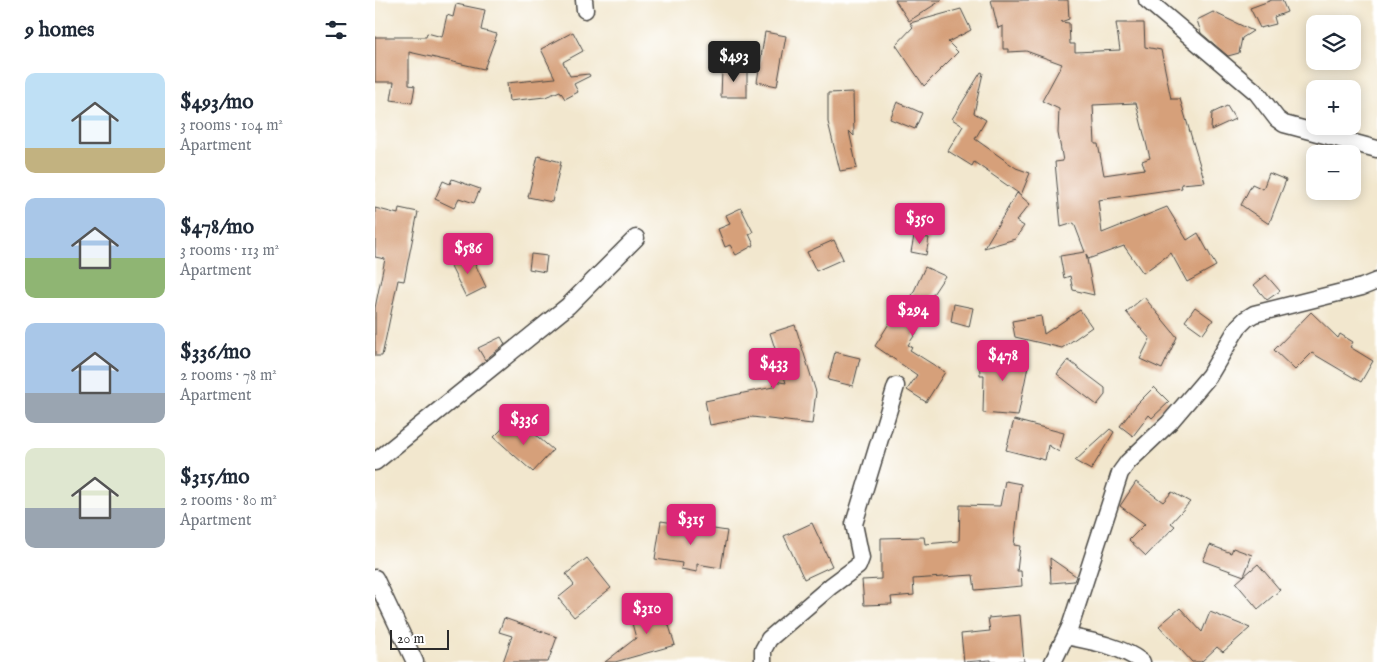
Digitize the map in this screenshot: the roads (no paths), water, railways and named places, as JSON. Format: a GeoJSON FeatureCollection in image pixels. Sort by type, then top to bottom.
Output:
{"type":"FeatureCollection","features":[{"type":"Feature","properties":{"kind":"street"},"geometry":{"type":"LineString","coordinates":[[1147,0],[1257,93],[1277,119],[1284,124],[1377,150]]}},
{"type":"Feature","properties":{"kind":"street"},"geometry":{"type":"LineString","coordinates":[[375,462],[568,306],[636,238]]}},
{"type":"Feature","properties":{"kind":"street"},"geometry":{"type":"LineString","coordinates":[[1053,662],[1066,636],[1120,473],[1128,462],[1169,423],[1209,376],[1238,327],[1255,314],[1362,287],[1377,281]]}},
{"type":"Feature","properties":{"kind":"street"},"geometry":{"type":"LineString","coordinates":[[763,662],[763,650],[769,639],[831,586],[858,566],[861,558],[854,524],[896,386]]}},
{"type":"Feature","properties":{"kind":"street"},"geometry":{"type":"LineString","coordinates":[[375,578],[415,662]]}},
{"type":"Feature","properties":{"kind":"street"},"geometry":{"type":"LineString","coordinates":[[1066,636],[1097,642],[1136,657],[1142,662]]}}]}
